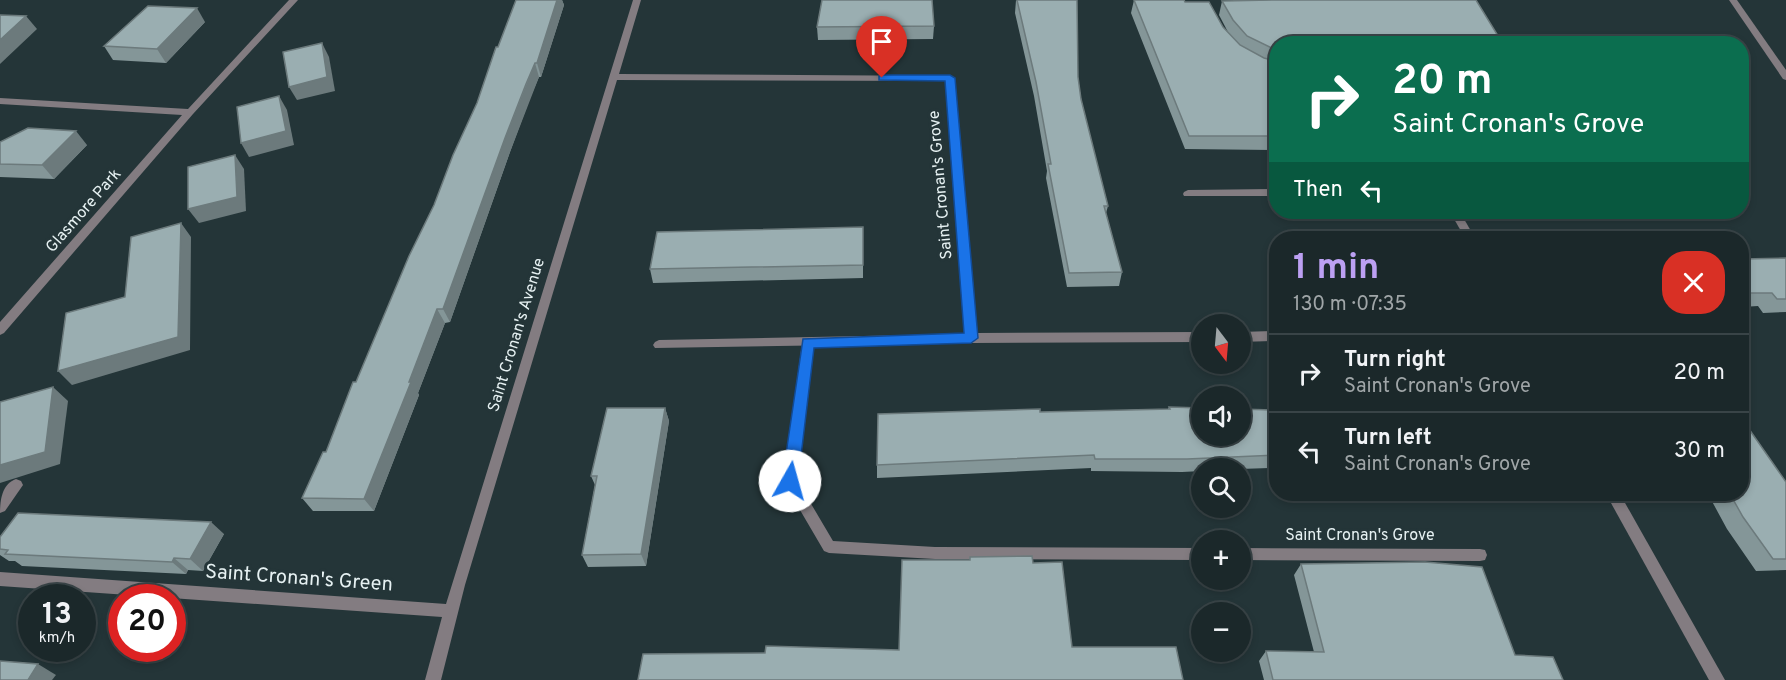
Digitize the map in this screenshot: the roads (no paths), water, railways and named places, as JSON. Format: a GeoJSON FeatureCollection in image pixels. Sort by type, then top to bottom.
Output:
{"type":"FeatureCollection","features":[{"type":"Feature","properties":{"kind":"street","name":"Glasmore Park"},"geometry":{"type":"LineString","coordinates":[[0,330],[190,112],[294,0]]}},
{"type":"Feature","properties":{"kind":"street","name":"Saint Cronan's Avenue"},"geometry":{"type":"LineString","coordinates":[[433,680],[451,611],[637,0]]}},
{"type":"Feature","properties":{"kind":"street"},"geometry":{"type":"LineString","coordinates":[[1733,0],[1786,77]]}},
{"type":"Feature","properties":{"kind":"street","name":"Saint Cronan's Grove"},"geometry":{"type":"LineString","coordinates":[[612,77],[950,78],[971,338]]}},
{"type":"Feature","properties":{"kind":"street"},"geometry":{"type":"LineString","coordinates":[[0,101],[190,112]]}},
{"type":"Feature","properties":{"kind":"street"},"geometry":{"type":"LineString","coordinates":[[1188,194],[1269,193]]}},
{"type":"Feature","properties":{"kind":"street"},"geometry":{"type":"LineString","coordinates":[[1251,337],[1269,336]]}},
{"type":"Feature","properties":{"kind":"street"},"geometry":{"type":"LineString","coordinates":[[659,345],[971,338],[1191,337]]}},
{"type":"Feature","properties":{"kind":"street"},"geometry":{"type":"LineString","coordinates":[[808,343],[790,481],[830,547],[935,552],[1191,554]]}},
{"type":"Feature","properties":{"kind":"street"},"geometry":{"type":"LineString","coordinates":[[0,507],[16,485]]}},
{"type":"Feature","properties":{"kind":"street"},"geometry":{"type":"LineString","coordinates":[[1616,501],[1717,680]]}},
{"type":"Feature","properties":{"kind":"street","name":"Saint Cronan's Grove"},"geometry":{"type":"LineString","coordinates":[[1251,554],[1479,555]]}},
{"type":"Feature","properties":{"kind":"street","name":"Saint Cronan's Green"},"geometry":{"type":"LineString","coordinates":[[0,579],[451,611]]}}]}
